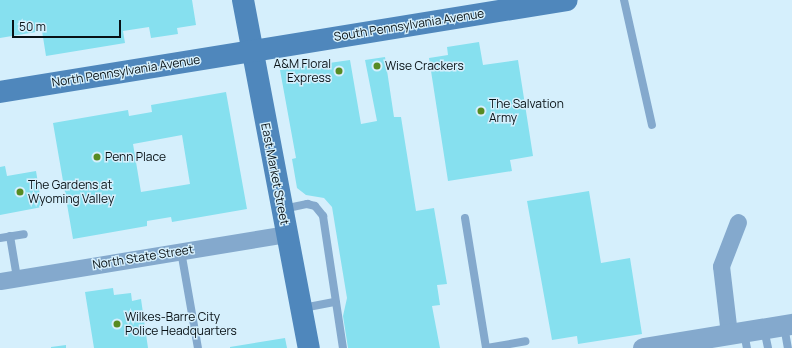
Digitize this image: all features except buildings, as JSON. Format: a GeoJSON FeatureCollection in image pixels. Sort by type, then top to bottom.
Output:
{"type":"FeatureCollection","features":[{"type":"Feature","properties":{"kind":"main road","name":"East Market Street"},"geometry":{"type":"LineString","coordinates":[[243,0],[309,348]]}},
{"type":"Feature","properties":{"kind":"main road","name":"South Pennsylvania Avenue"},"geometry":{"type":"LineString","coordinates":[[252,50],[567,0]]}},
{"type":"Feature","properties":{"kind":"main road","name":"North Pennsylvania Avenue"},"geometry":{"type":"LineString","coordinates":[[0,92],[252,50]]}},
{"type":"Feature","properties":{"kind":"street"},"geometry":{"type":"LineString","coordinates":[[738,222],[721,266],[750,338]]}},
{"type":"Feature","properties":{"kind":"street","name":"North State Street"},"geometry":{"type":"LineString","coordinates":[[0,280],[287,234]]}},
{"type":"Feature","properties":{"kind":"street"},"geometry":{"type":"LineString","coordinates":[[644,348],[750,338],[788,325]]}},
{"type":"Feature","properties":{"kind":"lane"},"geometry":{"type":"LineString","coordinates":[[624,0],[652,125]]}},
{"type":"Feature","properties":{"kind":"lane"},"geometry":{"type":"LineString","coordinates":[[282,209],[307,204],[315,206],[324,216],[335,302],[343,348]]}},
{"type":"Feature","properties":{"kind":"lane"},"geometry":{"type":"LineString","coordinates":[[465,218],[487,348],[502,347],[525,341]]}},
{"type":"Feature","properties":{"kind":"lane"},"geometry":{"type":"LineString","coordinates":[[0,238],[24,234]]}},
{"type":"Feature","properties":{"kind":"lane"},"geometry":{"type":"LineString","coordinates":[[10,236],[17,278]]}},
{"type":"Feature","properties":{"kind":"lane"},"geometry":{"type":"LineString","coordinates":[[181,251],[198,348]]}},
{"type":"Feature","properties":{"kind":"lane"},"geometry":{"type":"LineString","coordinates":[[301,308],[335,302]]}},
{"type":"Feature","properties":{"kind":"lane"},"geometry":{"type":"LineString","coordinates":[[788,325],[788,348]]}},
{"type":"Feature","properties":{"kind":"place","name":"Wise Crackers"},"geometry":{"type":"Point","coordinates":[377,66]}},
{"type":"Feature","properties":{"kind":"place","name":"A&M Floral Express"},"geometry":{"type":"Point","coordinates":[339,71]}},
{"type":"Feature","properties":{"kind":"place","name":"The Salvation Army"},"geometry":{"type":"Point","coordinates":[481,111]}},
{"type":"Feature","properties":{"kind":"place","name":"Penn Place"},"geometry":{"type":"Point","coordinates":[97,157]}},
{"type":"Feature","properties":{"kind":"place","name":"The Gardens at Wyoming Valley"},"geometry":{"type":"Point","coordinates":[20,192]}},
{"type":"Feature","properties":{"kind":"place","name":"Wilkes-Barre City Police Headquarters"},"geometry":{"type":"Point","coordinates":[117,324]}}]}
